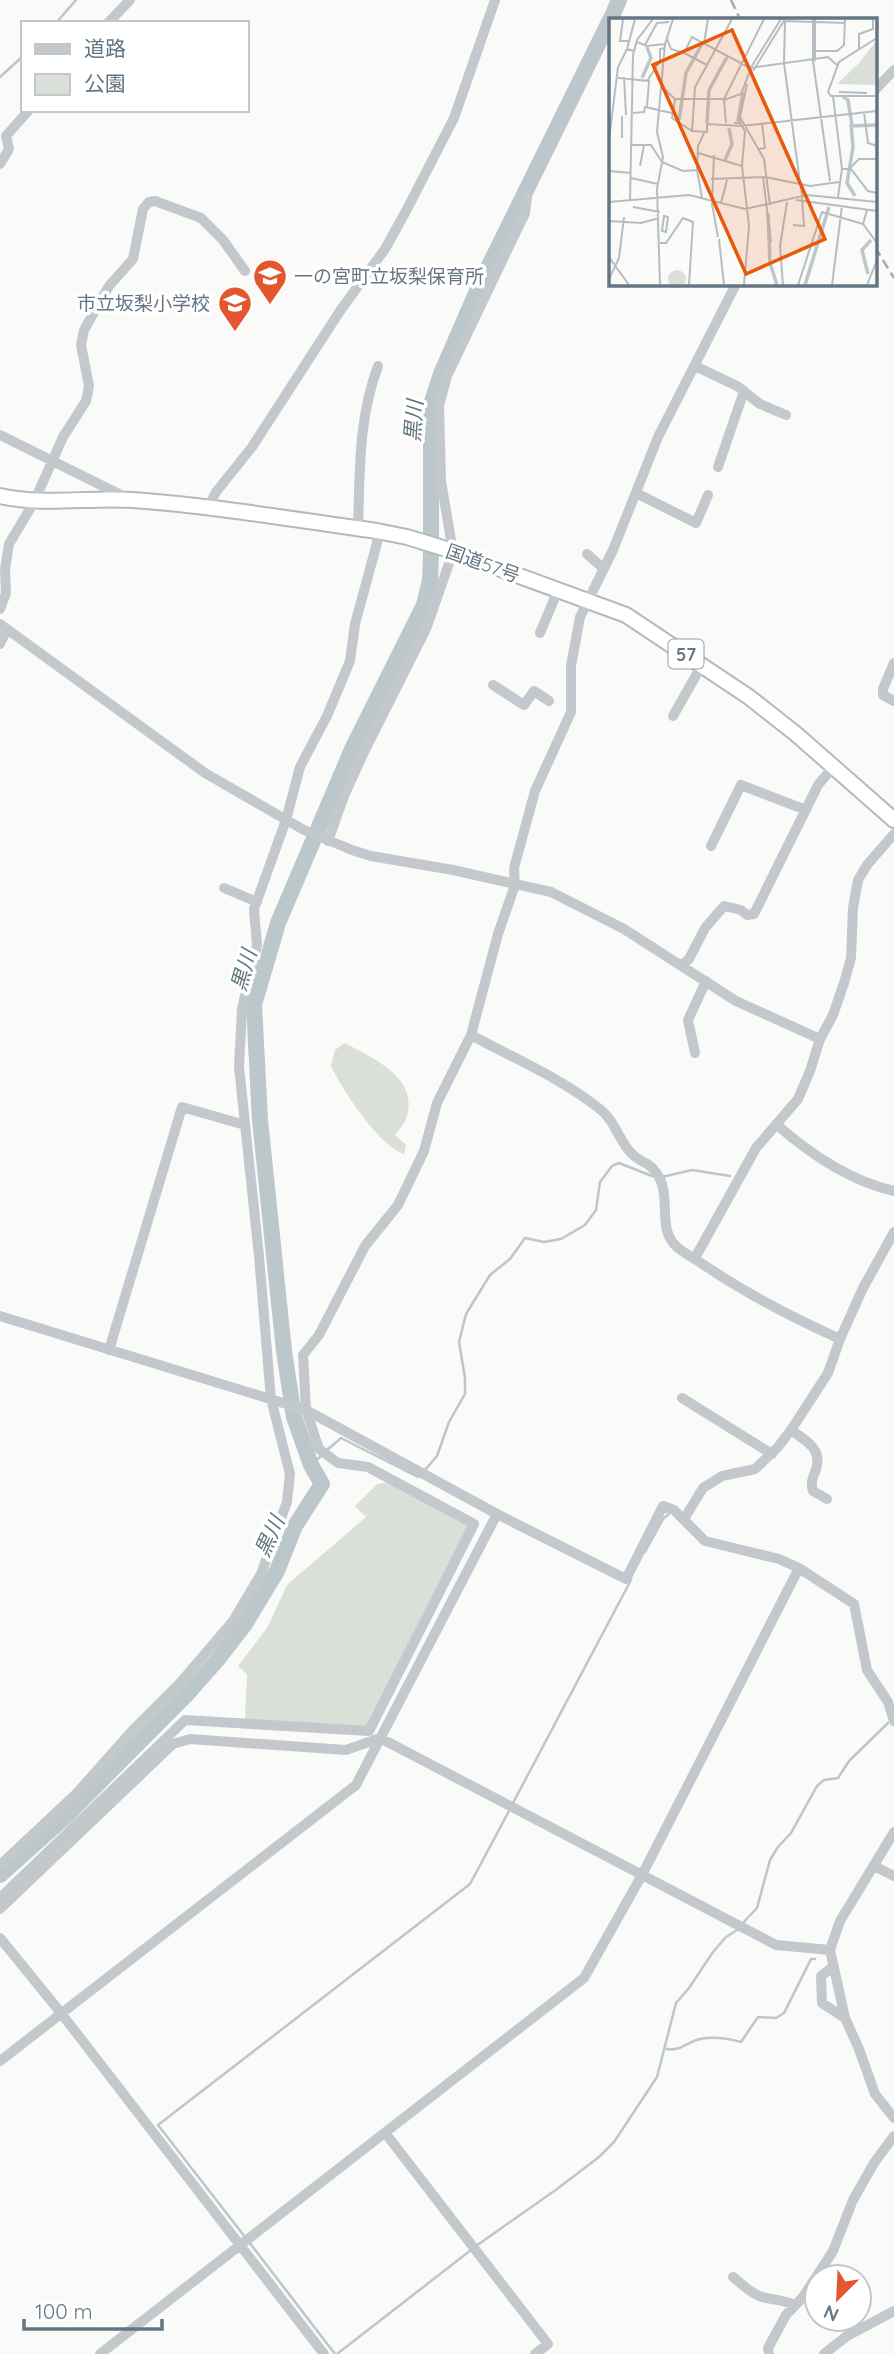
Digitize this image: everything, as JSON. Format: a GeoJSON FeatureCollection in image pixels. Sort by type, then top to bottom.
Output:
{"type":"FeatureCollection","features":[{"type":"Feature","properties":{"kind":"highway","name":"国道57号"},"geometry":{"type":"LineString","coordinates":[[0,496],[34,502],[132,500],[377,531],[418,540],[589,601],[626,615],[749,697],[834,766],[894,820]]}},
{"type":"Feature","properties":{"kind":"street"},"geometry":{"type":"LineString","coordinates":[[110,21],[130,0]]}},
{"type":"Feature","properties":{"kind":"street"},"geometry":{"type":"LineString","coordinates":[[208,508],[216,492],[252,447],[340,311],[363,281],[406,211],[454,118],[495,0]]}},
{"type":"Feature","properties":{"kind":"street"},"geometry":{"type":"LineString","coordinates":[[876,89],[894,70]]}},
{"type":"Feature","properties":{"kind":"street"},"geometry":{"type":"LineString","coordinates":[[0,164],[9,149],[6,135],[27,112]]}},
{"type":"Feature","properties":{"kind":"street"},"geometry":{"type":"LineString","coordinates":[[328,841],[344,796],[365,750],[426,629],[448,550],[441,481],[439,406],[447,376],[525,213],[527,198]]}},
{"type":"Feature","properties":{"kind":"street"},"geometry":{"type":"LineString","coordinates":[[0,609],[6,593],[5,569],[9,544],[34,502],[63,437],[86,401],[89,386],[81,345],[83,330],[109,286],[133,259],[141,213],[145,206],[155,201],[201,218],[223,240],[245,271]]}},
{"type":"Feature","properties":{"kind":"street"},"geometry":{"type":"LineString","coordinates":[[0,1898],[185,1720],[369,1731],[474,1524],[368,1467],[338,1463],[319,1449],[306,1410],[303,1355],[319,1335],[365,1246],[398,1205],[424,1151],[437,1103],[471,1035],[498,934],[516,885],[514,868],[536,791],[571,712],[571,666],[580,617],[604,569],[658,437],[736,285]]}},
{"type":"Feature","properties":{"kind":"street"},"geometry":{"type":"LineString","coordinates":[[358,529],[362,424],[367,394],[378,366]]}},
{"type":"Feature","properties":{"kind":"street"},"geometry":{"type":"LineString","coordinates":[[695,366],[744,391],[761,404],[786,415]]}},
{"type":"Feature","properties":{"kind":"street"},"geometry":{"type":"LineString","coordinates":[[718,467],[744,391]]}},
{"type":"Feature","properties":{"kind":"street"},"geometry":{"type":"LineString","coordinates":[[0,435],[132,500]]}},
{"type":"Feature","properties":{"kind":"street"},"geometry":{"type":"LineString","coordinates":[[636,493],[696,523],[708,495]]}},
{"type":"Feature","properties":{"kind":"street"},"geometry":{"type":"LineString","coordinates":[[0,1865],[76,1794],[208,1652],[233,1621],[261,1574],[287,1502],[290,1474],[271,1399],[239,1067],[242,1009],[257,945],[254,909],[286,820],[300,767],[327,716],[350,661],[361,600],[377,543],[377,531]]}},
{"type":"Feature","properties":{"kind":"street"},"geometry":{"type":"LineString","coordinates":[[587,554],[604,569]]}},
{"type":"Feature","properties":{"kind":"street"},"geometry":{"type":"LineString","coordinates":[[540,633],[558,590]]}},
{"type":"Feature","properties":{"kind":"street"},"geometry":{"type":"LineString","coordinates":[[0,644],[3,626],[196,767],[304,830],[371,856],[453,870],[551,892],[586,908],[737,1001],[820,1038]]}},
{"type":"Feature","properties":{"kind":"street"},"geometry":{"type":"LineString","coordinates":[[894,663],[883,689],[883,695],[894,701]]}},
{"type":"Feature","properties":{"kind":"street"},"geometry":{"type":"LineString","coordinates":[[673,716],[702,665]]}},
{"type":"Feature","properties":{"kind":"street"},"geometry":{"type":"LineString","coordinates":[[493,685],[524,705],[534,691],[549,701]]}},
{"type":"Feature","properties":{"kind":"street"},"geometry":{"type":"LineString","coordinates":[[682,965],[696,949],[705,928],[724,906],[754,915],[818,785],[834,766]]}},
{"type":"Feature","properties":{"kind":"street"},"geometry":{"type":"LineString","coordinates":[[711,846],[741,785],[806,810]]}},
{"type":"Feature","properties":{"kind":"street"},"geometry":{"type":"LineString","coordinates":[[695,1258],[756,1149],[798,1100],[820,1038],[833,1015],[850,958],[853,908],[858,880],[867,865],[894,834]]}},
{"type":"Feature","properties":{"kind":"street"},"geometry":{"type":"LineString","coordinates":[[227,893],[257,902]]}},
{"type":"Feature","properties":{"kind":"street"},"geometry":{"type":"LineString","coordinates":[[695,1053],[688,1020],[706,981]]}},
{"type":"Feature","properties":{"kind":"street"},"geometry":{"type":"LineString","coordinates":[[471,1035],[552,1077],[603,1112],[634,1156],[650,1163],[660,1178],[666,1193],[665,1213],[669,1237],[677,1247],[726,1280],[797,1321],[840,1339]]}},
{"type":"Feature","properties":{"kind":"street"},"geometry":{"type":"LineString","coordinates":[[109,1350],[182,1107],[245,1125]]}},
{"type":"Feature","properties":{"kind":"street"},"geometry":{"type":"LineString","coordinates":[[776,1124],[819,1157],[860,1180],[894,1191]]}},
{"type":"Feature","properties":{"kind":"street"},"geometry":{"type":"LineString","coordinates":[[684,1519],[703,1488],[722,1476],[755,1469],[772,1454],[791,1430],[828,1373],[863,1288],[894,1232]]}},
{"type":"Feature","properties":{"kind":"street"},"geometry":{"type":"LineString","coordinates":[[0,1316],[306,1410],[498,1514],[626,1579],[663,1506],[674,1510],[705,1541],[779,1559],[799,1568],[854,1604],[867,1670],[888,1702],[894,1721]]}},
{"type":"Feature","properties":{"kind":"street"},"geometry":{"type":"LineString","coordinates":[[682,1398],[772,1454]]}},
{"type":"Feature","properties":{"kind":"street"},"geometry":{"type":"LineString","coordinates":[[791,1430],[813,1446],[818,1455],[818,1465],[811,1483],[813,1491],[827,1499]]}},
{"type":"Feature","properties":{"kind":"street"},"geometry":{"type":"LineString","coordinates":[[0,2061],[356,1786],[498,1514]]}},
{"type":"Feature","properties":{"kind":"street"},"geometry":{"type":"LineString","coordinates":[[100,2354],[584,1978],[642,1875],[799,1568]]}},
{"type":"Feature","properties":{"kind":"street"},"geometry":{"type":"LineString","coordinates":[[0,1909],[173,1744],[190,1739],[346,1749],[380,1738],[776,1945],[830,1950]]}},
{"type":"Feature","properties":{"kind":"street"},"geometry":{"type":"LineString","coordinates":[[894,1832],[840,1922],[830,1950],[845,2018],[874,2094],[894,2118]]}},
{"type":"Feature","properties":{"kind":"street"},"geometry":{"type":"LineString","coordinates":[[874,1866],[894,1876]]}},
{"type":"Feature","properties":{"kind":"street"},"geometry":{"type":"LineString","coordinates":[[0,1938],[324,2354]]}},
{"type":"Feature","properties":{"kind":"street"},"geometry":{"type":"LineString","coordinates":[[834,1966],[821,1976],[822,2003],[845,2018]]}},
{"type":"Feature","properties":{"kind":"street"},"geometry":{"type":"LineString","coordinates":[[386,2134],[556,2354]]}},
{"type":"Feature","properties":{"kind":"street"},"geometry":{"type":"LineString","coordinates":[[769,2354],[768,2348],[786,2315],[833,2251],[853,2200],[874,2163],[894,2136]]}},
{"type":"Feature","properties":{"kind":"street"},"geometry":{"type":"LineString","coordinates":[[733,2277],[761,2297],[781,2299],[795,2305]]}},
{"type":"Feature","properties":{"kind":"street"},"geometry":{"type":"LineString","coordinates":[[824,2354],[847,2336],[894,2311]]}},
{"type":"Feature","properties":{"kind":"street"},"geometry":{"type":"LineString","coordinates":[[535,2354],[548,2344]]}},
{"type":"Feature","properties":{"kind":"green space"},"geometry":{"type":"Polygon","coordinates":[[[345,1043],[390,1070],[406,1090],[409,1102],[407,1116],[395,1135],[406,1145],[404,1154],[394,1149],[373,1129],[331,1066],[335,1050],[345,1043]]]}},
{"type":"Feature","properties":{"kind":"green space"},"geometry":{"type":"Polygon","coordinates":[[[386,1482],[469,1527],[367,1729],[245,1719],[247,1674],[238,1666],[267,1628],[287,1585],[366,1517],[355,1506],[376,1485],[386,1482]]]}},
{"type":"Feature","properties":{"kind":"waterway"},"geometry":{"type":"LineString","coordinates":[[58,21],[76,0]]}},
{"type":"Feature","properties":{"kind":"waterway","name":"黒川"},"geometry":{"type":"LineString","coordinates":[[611,18],[619,0]]}},
{"type":"Feature","properties":{"kind":"waterway","name":"黒川"},"geometry":{"type":"LineString","coordinates":[[0,1875],[65,1817],[189,1692],[218,1659],[245,1624],[277,1571],[295,1526],[322,1484],[311,1465],[294,1417],[284,1351],[260,1120],[254,1005],[278,923],[353,747],[424,605],[430,580],[431,556],[431,405],[441,374],[480,284],[609,22]]}},
{"type":"Feature","properties":{"kind":"waterway"},"geometry":{"type":"LineString","coordinates":[[0,77],[21,58]]}},
{"type":"Feature","properties":{"kind":"waterway"},"geometry":{"type":"LineString","coordinates":[[425,1470],[437,1456],[449,1422],[465,1394],[459,1342],[466,1314],[490,1275],[510,1259],[525,1238],[544,1242],[561,1239],[585,1225],[596,1210],[600,1182],[612,1166],[619,1163],[652,1176]]}},
{"type":"Feature","properties":{"kind":"waterway"},"geometry":{"type":"LineString","coordinates":[[662,1177],[692,1170],[730,1176]]}},
{"type":"Feature","properties":{"kind":"waterway"},"geometry":{"type":"LineString","coordinates":[[327,1450],[341,1438],[418,1477]]}},
{"type":"Feature","properties":{"kind":"waterway"},"geometry":{"type":"LineString","coordinates":[[311,1465],[323,1454]]}},
{"type":"Feature","properties":{"kind":"waterway"},"geometry":{"type":"LineString","coordinates":[[645,1552],[663,1519],[669,1514]]}},
{"type":"Feature","properties":{"kind":"waterway"},"geometry":{"type":"LineString","coordinates":[[513,1803],[631,1580]]}},
{"type":"Feature","properties":{"kind":"waterway"},"geometry":{"type":"LineString","coordinates":[[741,1925],[757,1908],[770,1860],[791,1833],[817,1786],[824,1780],[838,1778],[849,1761],[888,1723]]}},
{"type":"Feature","properties":{"kind":"waterway"},"geometry":{"type":"LineString","coordinates":[[245,2237],[158,2125],[470,1884],[510,1809]]}},
{"type":"Feature","properties":{"kind":"waterway"},"geometry":{"type":"LineString","coordinates":[[476,2246],[557,2189],[614,2142],[657,2077],[676,2003],[713,1952],[726,1937],[737,1930]]}},
{"type":"Feature","properties":{"kind":"waterway"},"geometry":{"type":"LineString","coordinates":[[667,2049],[706,2038],[741,2042],[758,2017],[776,2018],[784,2013],[811,1959],[815,1959]]}},
{"type":"Feature","properties":{"kind":"waterway"},"geometry":{"type":"LineString","coordinates":[[249,2242],[335,2354]]}},
{"type":"Feature","properties":{"kind":"waterway"},"geometry":{"type":"LineString","coordinates":[[337,2354],[471,2250]]}},
{"type":"Feature","properties":{"kind":"railway"},"geometry":{"type":"LineString","coordinates":[[731,0],[740,18]]}},
{"type":"Feature","properties":{"kind":"railway"},"geometry":{"type":"LineString","coordinates":[[876,249],[894,278]]}},
{"type":"Feature","properties":{"kind":"place","name":"一の宮町立坂梨保育所"},"geometry":{"type":"Point","coordinates":[270,306]}},
{"type":"Feature","properties":{"kind":"place","name":"市立坂梨小学校"},"geometry":{"type":"Point","coordinates":[235,333]}}]}
